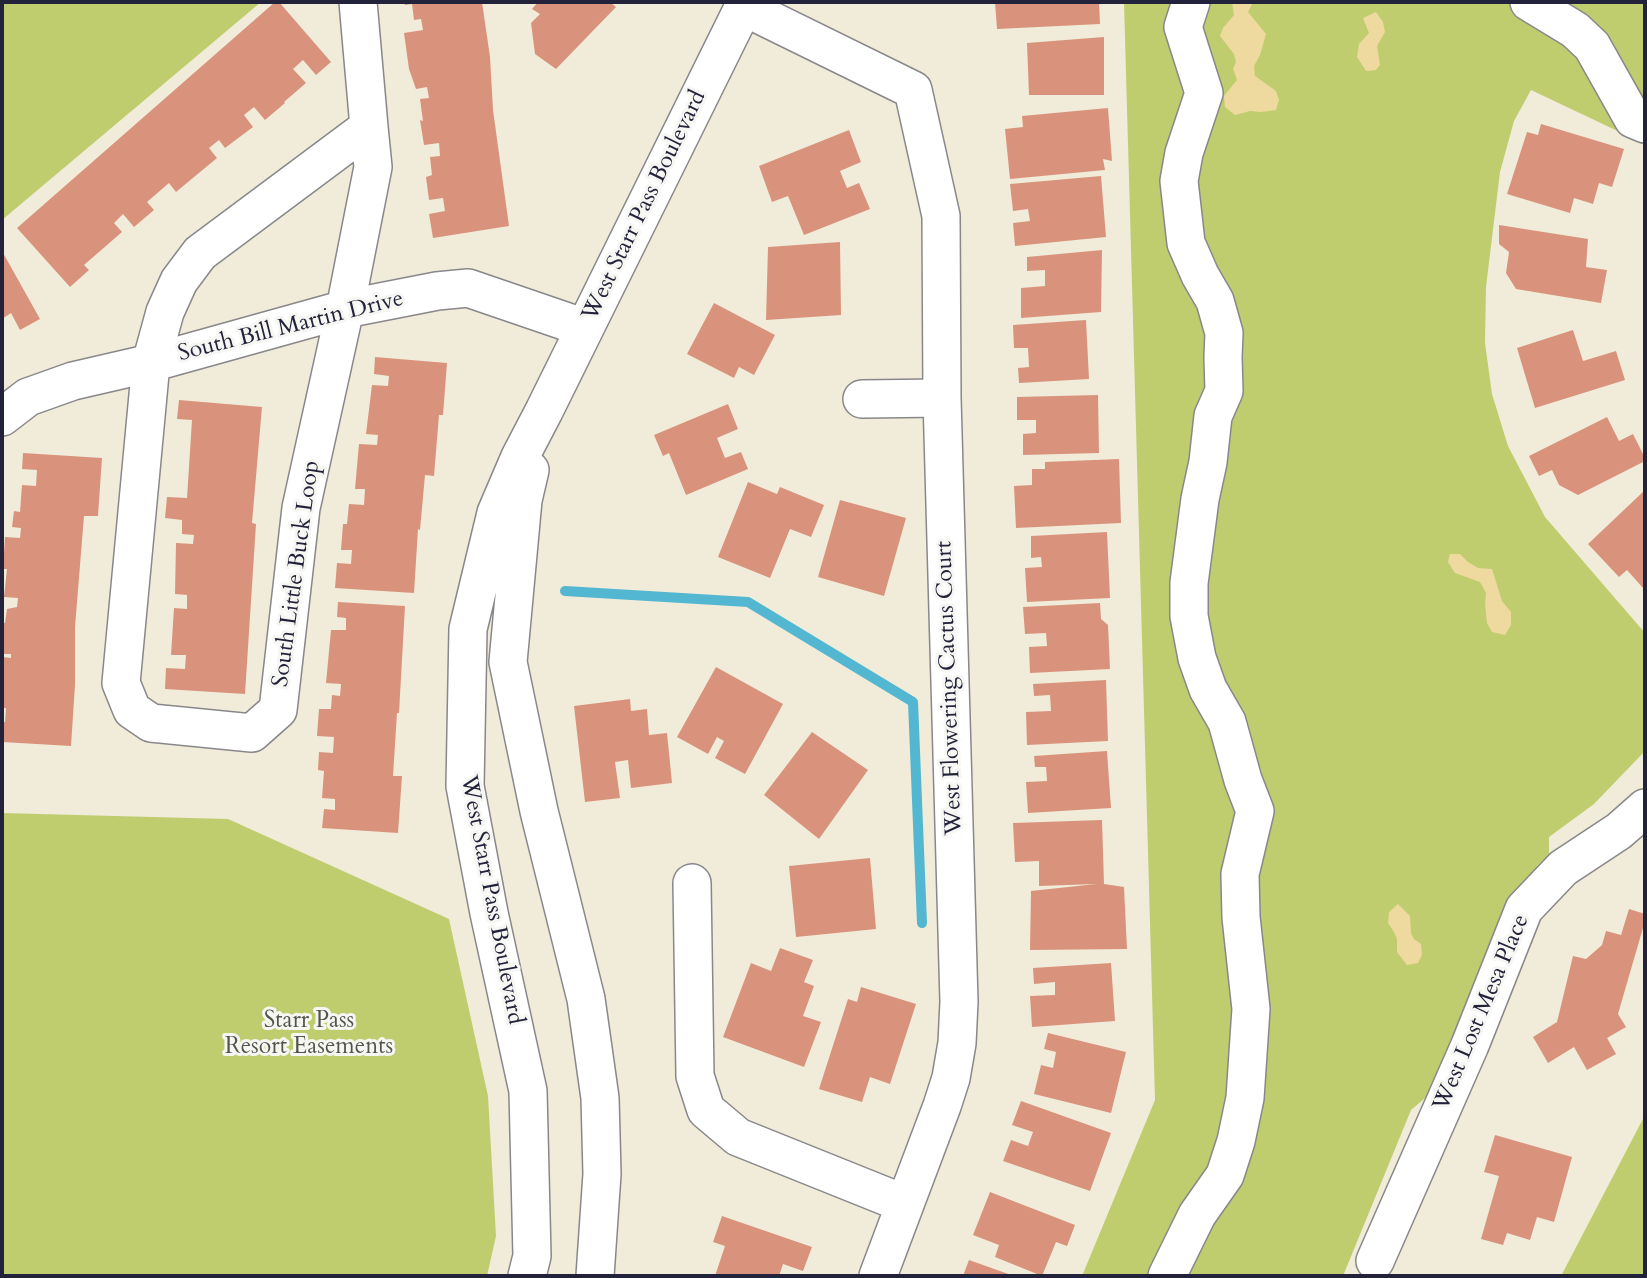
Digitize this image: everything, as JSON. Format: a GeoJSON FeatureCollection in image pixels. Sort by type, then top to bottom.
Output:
{"type":"FeatureCollection","features":[{"type":"Feature","properties":{"kind":"street","name":"South Little Buck Loop"},"geometry":{"type":"LineString","coordinates":[[358,2],[373,167],[301,509],[278,710],[252,733],[151,723],[132,710],[121,683],[151,363],[165,312],[178,281],[200,253],[369,127]]}},
{"type":"Feature","properties":{"kind":"street"},"geometry":{"type":"LineString","coordinates":[[1167,1276],[1197,1215],[1225,1175],[1245,1098],[1251,1009],[1241,917],[1240,874],[1255,811],[1242,779],[1227,722],[1208,689],[1197,658],[1189,616],[1189,583],[1213,415],[1224,391],[1224,333],[1215,301],[1186,243],[1179,181],[1184,153],[1204,93],[1183,27],[1191,2]]}},
{"type":"Feature","properties":{"kind":"street"},"geometry":{"type":"LineString","coordinates":[[1529,2],[1575,30],[1592,46],[1633,118],[1645,124]]}},
{"type":"Feature","properties":{"kind":"street","name":"West Flowering Cactus Court"},"geometry":{"type":"LineString","coordinates":[[745,4],[913,90],[941,216],[942,398],[959,1002],[957,1044],[951,1078],[878,1276]]}},
{"type":"Feature","properties":{"kind":"street","name":"West Starr Pass Boulevard"},"geometry":{"type":"LineString","coordinates":[[527,1276],[533,1256],[528,1091],[489,913],[466,786],[468,629],[496,513],[520,457],[745,4]]}},
{"type":"Feature","properties":{"kind":"street","name":"South Bill Martin Drive"},"geometry":{"type":"LineString","coordinates":[[2,417],[27,397],[73,381],[151,363],[345,309],[437,291],[467,288],[585,328]]}},
{"type":"Feature","properties":{"kind":"street"},"geometry":{"type":"LineString","coordinates":[[862,399],[942,398]]}},
{"type":"Feature","properties":{"kind":"street","name":"West Starr Pass Boulevard"},"geometry":{"type":"LineString","coordinates":[[544,411],[523,500],[508,662],[539,811],[586,999],[600,1098],[602,1174],[595,1276]]}},
{"type":"Feature","properties":{"kind":"street","name":"West Lost Mesa Place"},"geometry":{"type":"LineString","coordinates":[[1374,1261],[1470,1045],[1524,909],[1563,868],[1619,831],[1645,808]]}},
{"type":"Feature","properties":{"kind":"street"},"geometry":{"type":"LineString","coordinates":[[692,883],[695,1076],[706,1110],[738,1136],[905,1205]]}},
{"type":"Feature","properties":{"kind":"green space"},"geometry":{"type":"Polygon","coordinates":[[[2,2],[261,2],[2,220],[2,2]]]}},
{"type":"Feature","properties":{"kind":"green space"},"geometry":{"type":"Polygon","coordinates":[[[1124,2],[1645,2],[1645,144],[1531,90],[1514,121],[1500,172],[1486,287],[1485,343],[1492,394],[1508,446],[1545,517],[1645,633],[1645,751],[1594,804],[1549,837],[1549,855],[1538,865],[1470,1045],[1458,1070],[1411,1110],[1343,1276],[1082,1276],[1155,1100],[1124,2]]]}},
{"type":"Feature","properties":{"kind":"green space","name":"Starr Pass Resort Easements"},"geometry":{"type":"Polygon","coordinates":[[[2,813],[228,819],[449,919],[488,1096],[496,1236],[487,1276],[2,1276],[2,813]]]}},
{"type":"Feature","properties":{"kind":"green space"},"geometry":{"type":"Polygon","coordinates":[[[1645,1115],[1645,1276],[1561,1276],[1645,1115]]]}},
{"type":"Feature","properties":{"kind":"sand"},"geometry":{"type":"Polygon","coordinates":[[[1232,2],[1253,2],[1248,12],[1266,34],[1254,66],[1255,76],[1276,91],[1279,100],[1276,110],[1250,111],[1235,115],[1225,107],[1224,96],[1237,80],[1233,69],[1236,62],[1234,54],[1220,36],[1234,15],[1232,2]]]}},
{"type":"Feature","properties":{"kind":"sand"},"geometry":{"type":"Polygon","coordinates":[[[1376,12],[1383,22],[1385,32],[1377,46],[1380,65],[1376,70],[1366,71],[1357,57],[1359,44],[1369,33],[1363,18],[1376,12]]]}},
{"type":"Feature","properties":{"kind":"sand"},"geometry":{"type":"Polygon","coordinates":[[[1450,554],[1460,554],[1478,568],[1492,569],[1502,601],[1511,612],[1511,625],[1505,635],[1492,632],[1487,623],[1486,593],[1480,582],[1455,573],[1448,562],[1450,554]]]}},
{"type":"Feature","properties":{"kind":"sand"},"geometry":{"type":"Polygon","coordinates":[[[1398,904],[1410,916],[1411,933],[1421,944],[1422,955],[1418,963],[1407,965],[1397,952],[1397,939],[1388,923],[1389,912],[1398,904]]]}},
{"type":"Feature","properties":{"kind":"building"},"geometry":{"type":"Polygon","coordinates":[[[275,2],[279,2],[331,62],[316,75],[303,60],[293,69],[306,83],[285,103],[265,120],[254,107],[244,115],[253,127],[225,148],[219,140],[209,148],[217,158],[176,192],[169,183],[147,202],[154,210],[134,227],[123,214],[114,223],[122,232],[84,265],[89,270],[70,287],[17,228],[275,2]]]}},
{"type":"Feature","properties":{"kind":"building"},"geometry":{"type":"Polygon","coordinates":[[[404,2],[482,2],[509,226],[433,238],[429,214],[445,211],[443,198],[429,200],[426,177],[432,175],[430,157],[440,156],[439,143],[424,145],[420,99],[429,98],[427,87],[416,89],[409,69],[404,33],[423,30],[421,19],[414,20],[412,4],[405,5],[404,2]]]}},
{"type":"Feature","properties":{"kind":"building"},"geometry":{"type":"Polygon","coordinates":[[[538,2],[610,2],[616,7],[556,69],[535,54],[531,23],[540,14],[532,9],[538,2]]]}},
{"type":"Feature","properties":{"kind":"building"},"geometry":{"type":"Polygon","coordinates":[[[995,2],[1099,2],[1100,24],[997,29],[995,2]]]}},
{"type":"Feature","properties":{"kind":"building"},"geometry":{"type":"Polygon","coordinates":[[[1104,37],[1104,95],[1029,95],[1027,43],[1104,37]]]}},
{"type":"Feature","properties":{"kind":"building"},"geometry":{"type":"Polygon","coordinates":[[[1108,108],[1112,161],[1103,159],[1105,170],[1010,179],[1005,129],[1023,127],[1022,116],[1108,108]]]}},
{"type":"Feature","properties":{"kind":"building"},"geometry":{"type":"Polygon","coordinates":[[[1541,124],[1624,149],[1612,187],[1599,183],[1593,204],[1574,198],[1570,213],[1507,194],[1527,132],[1538,135],[1541,124]]]}},
{"type":"Feature","properties":{"kind":"building"},"geometry":{"type":"Polygon","coordinates":[[[849,130],[861,162],[840,171],[847,188],[859,183],[870,209],[804,235],[788,196],[772,202],[759,166],[849,130]]]}},
{"type":"Feature","properties":{"kind":"building"},"geometry":{"type":"Polygon","coordinates":[[[1101,176],[1106,237],[1015,246],[1013,223],[1030,221],[1028,209],[1013,211],[1010,184],[1101,176]]]}},
{"type":"Feature","properties":{"kind":"building"},"geometry":{"type":"Polygon","coordinates":[[[1499,225],[1588,239],[1586,267],[1607,270],[1601,303],[1516,289],[1506,273],[1509,252],[1499,244],[1499,225]]]}},
{"type":"Feature","properties":{"kind":"building"},"geometry":{"type":"Polygon","coordinates":[[[840,242],[841,315],[766,320],[768,247],[840,242]]]}},
{"type":"Feature","properties":{"kind":"building"},"geometry":{"type":"Polygon","coordinates":[[[1102,250],[1101,312],[1021,318],[1021,288],[1045,286],[1045,270],[1027,271],[1027,257],[1102,250]]]}},
{"type":"Feature","properties":{"kind":"building"},"geometry":{"type":"Polygon","coordinates":[[[2,251],[40,319],[20,330],[11,313],[2,319],[2,251]]]}},
{"type":"Feature","properties":{"kind":"building"},"geometry":{"type":"Polygon","coordinates":[[[714,303],[775,335],[754,375],[739,367],[734,378],[687,354],[714,303]]]}},
{"type":"Feature","properties":{"kind":"building"},"geometry":{"type":"Polygon","coordinates":[[[1086,320],[1089,379],[1019,383],[1018,368],[1029,367],[1028,348],[1014,348],[1013,325],[1086,320]]]}},
{"type":"Feature","properties":{"kind":"building"},"geometry":{"type":"Polygon","coordinates":[[[1573,330],[1583,361],[1616,351],[1625,380],[1535,408],[1517,348],[1573,330]]]}},
{"type":"Feature","properties":{"kind":"building"},"geometry":{"type":"Polygon","coordinates":[[[375,357],[447,363],[434,476],[425,475],[414,593],[335,588],[337,563],[351,564],[352,550],[341,550],[343,524],[347,524],[349,504],[364,505],[365,489],[355,489],[359,444],[377,445],[378,435],[366,434],[372,385],[388,386],[389,376],[374,374],[375,357]]]}},
{"type":"Feature","properties":{"kind":"building"},"geometry":{"type":"Polygon","coordinates":[[[1098,395],[1099,453],[1023,455],[1023,434],[1036,433],[1036,420],[1017,420],[1017,397],[1098,395]]]}},
{"type":"Feature","properties":{"kind":"building"},"geometry":{"type":"Polygon","coordinates":[[[179,400],[262,407],[252,523],[256,524],[245,694],[165,689],[166,668],[185,669],[186,655],[171,655],[174,608],[187,609],[187,595],[175,594],[176,543],[193,544],[194,535],[182,534],[182,520],[165,518],[167,497],[187,498],[192,420],[177,419],[179,400]]]}},
{"type":"Feature","properties":{"kind":"building"},"geometry":{"type":"Polygon","coordinates":[[[728,404],[738,429],[717,438],[725,458],[741,452],[748,469],[686,495],[669,453],[663,456],[654,435],[728,404]]]}},
{"type":"Feature","properties":{"kind":"building"},"geometry":{"type":"Polygon","coordinates":[[[1607,417],[1619,441],[1633,434],[1645,461],[1578,495],[1559,485],[1552,470],[1539,476],[1529,456],[1607,417]]]}},
{"type":"Feature","properties":{"kind":"building"},"geometry":{"type":"Polygon","coordinates":[[[23,453],[102,458],[98,516],[84,516],[75,627],[71,746],[2,742],[2,722],[5,722],[6,708],[2,708],[2,657],[11,658],[11,654],[2,654],[2,623],[5,623],[7,609],[17,607],[18,598],[4,597],[7,569],[3,569],[5,537],[20,538],[21,528],[12,527],[14,511],[20,512],[22,485],[36,486],[37,470],[22,469],[23,453]]]}},
{"type":"Feature","properties":{"kind":"building"},"geometry":{"type":"Polygon","coordinates":[[[1119,459],[1121,523],[1016,528],[1014,486],[1032,485],[1032,469],[1045,469],[1045,462],[1119,459]]]}},
{"type":"Feature","properties":{"kind":"building"},"geometry":{"type":"Polygon","coordinates":[[[748,482],[777,494],[780,487],[824,505],[811,537],[790,529],[770,578],[718,557],[748,482]]]}},
{"type":"Feature","properties":{"kind":"building"},"geometry":{"type":"Polygon","coordinates":[[[1645,490],[1643,588],[1627,570],[1619,577],[1588,544],[1645,490]]]}},
{"type":"Feature","properties":{"kind":"building"},"geometry":{"type":"Polygon","coordinates":[[[840,500],[906,518],[884,596],[818,577],[840,500]]]}},
{"type":"Feature","properties":{"kind":"building"},"geometry":{"type":"Polygon","coordinates":[[[1107,532],[1110,598],[1027,602],[1025,568],[1042,567],[1041,557],[1031,558],[1031,536],[1107,532]]]}},
{"type":"Feature","properties":{"kind":"building"},"geometry":{"type":"Polygon","coordinates":[[[338,602],[405,606],[393,776],[402,776],[398,833],[322,828],[324,809],[335,810],[335,799],[322,798],[324,771],[318,770],[319,752],[333,753],[334,737],[317,736],[319,709],[331,709],[332,695],[340,696],[341,684],[326,683],[331,630],[346,630],[346,618],[337,617],[338,602]]]}},
{"type":"Feature","properties":{"kind":"building"},"geometry":{"type":"Polygon","coordinates":[[[1100,603],[1101,619],[1108,625],[1110,669],[1030,673],[1029,647],[1047,646],[1046,633],[1025,634],[1023,607],[1100,603]]]}},
{"type":"Feature","properties":{"kind":"building"},"geometry":{"type":"Polygon","coordinates":[[[716,667],[783,704],[745,774],[715,758],[724,741],[717,737],[708,754],[677,737],[716,667]]]}},
{"type":"Feature","properties":{"kind":"building"},"geometry":{"type":"Polygon","coordinates":[[[1106,680],[1108,741],[1027,745],[1026,712],[1051,711],[1050,695],[1034,696],[1033,684],[1106,680]]]}},
{"type":"Feature","properties":{"kind":"building"},"geometry":{"type":"Polygon","coordinates":[[[630,699],[631,711],[647,709],[649,735],[667,733],[672,783],[631,788],[628,760],[615,762],[620,798],[585,802],[574,706],[630,699]]]}},
{"type":"Feature","properties":{"kind":"building"},"geometry":{"type":"Polygon","coordinates":[[[812,732],[868,770],[819,839],[764,795],[812,732]]]}},
{"type":"Feature","properties":{"kind":"building"},"geometry":{"type":"Polygon","coordinates":[[[1107,751],[1111,808],[1028,813],[1026,782],[1047,781],[1046,767],[1035,767],[1034,756],[1107,751]]]}},
{"type":"Feature","properties":{"kind":"building"},"geometry":{"type":"Polygon","coordinates":[[[1102,820],[1104,884],[1124,887],[1127,949],[1030,950],[1031,891],[1096,884],[1039,886],[1039,861],[1015,862],[1013,823],[1102,820]]]}},
{"type":"Feature","properties":{"kind":"building"},"geometry":{"type":"Polygon","coordinates":[[[870,858],[876,929],[796,937],[789,866],[870,858]]]}},
{"type":"Feature","properties":{"kind":"building"},"geometry":{"type":"Polygon","coordinates":[[[1629,909],[1645,914],[1645,921],[1618,1014],[1626,1027],[1607,1038],[1616,1054],[1587,1070],[1574,1047],[1548,1063],[1533,1037],[1557,1022],[1573,956],[1586,959],[1602,945],[1606,931],[1621,935],[1629,909]]]}},
{"type":"Feature","properties":{"kind":"building"},"geometry":{"type":"Polygon","coordinates":[[[780,948],[813,960],[804,982],[814,986],[803,1016],[821,1022],[804,1067],[723,1037],[751,963],[771,971],[780,948]]]}},
{"type":"Feature","properties":{"kind":"building"},"geometry":{"type":"Polygon","coordinates":[[[1111,963],[1115,1021],[1032,1027],[1030,996],[1055,995],[1055,982],[1034,984],[1033,968],[1111,963]]]}},
{"type":"Feature","properties":{"kind":"building"},"geometry":{"type":"Polygon","coordinates":[[[861,987],[916,1004],[890,1084],[870,1077],[862,1102],[819,1089],[848,999],[857,1002],[861,987]]]}},
{"type":"Feature","properties":{"kind":"building"},"geometry":{"type":"Polygon","coordinates":[[[1048,1033],[1126,1052],[1111,1113],[1034,1094],[1041,1065],[1053,1068],[1056,1052],[1044,1049],[1048,1033]]]}},
{"type":"Feature","properties":{"kind":"building"},"geometry":{"type":"Polygon","coordinates":[[[1021,1101],[1111,1133],[1090,1191],[1003,1161],[1011,1140],[1028,1146],[1033,1132],[1012,1125],[1021,1101]]]}},
{"type":"Feature","properties":{"kind":"building"},"geometry":{"type":"Polygon","coordinates":[[[1495,1135],[1572,1157],[1554,1222],[1537,1217],[1530,1240],[1507,1233],[1503,1245],[1481,1239],[1499,1176],[1484,1172],[1495,1135]]]}},
{"type":"Feature","properties":{"kind":"building"},"geometry":{"type":"Polygon","coordinates":[[[990,1192],[1075,1225],[1067,1246],[1056,1242],[1042,1276],[995,1257],[999,1245],[973,1235],[990,1192]]]}},
{"type":"Feature","properties":{"kind":"building"},"geometry":{"type":"Polygon","coordinates":[[[722,1216],[812,1247],[803,1271],[783,1264],[779,1276],[715,1276],[725,1246],[713,1242],[722,1216]]]}},
{"type":"Feature","properties":{"kind":"building"},"geometry":{"type":"Polygon","coordinates":[[[969,1260],[1014,1276],[963,1276],[969,1260]]]}},
{"type":"Feature","properties":{"kind":"waterway"},"geometry":{"type":"LineString","coordinates":[[565,591],[748,602],[913,702],[922,923]]}}]}
